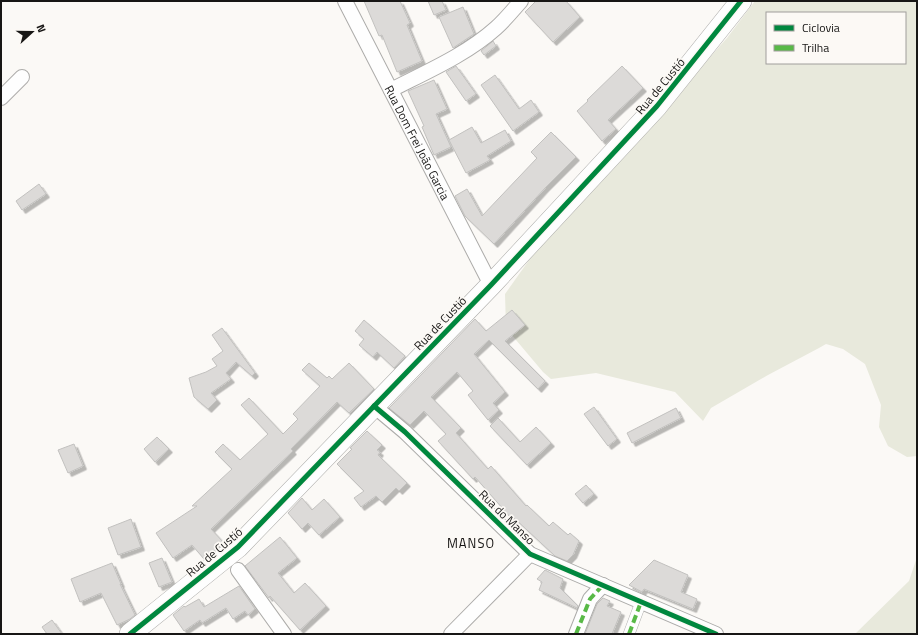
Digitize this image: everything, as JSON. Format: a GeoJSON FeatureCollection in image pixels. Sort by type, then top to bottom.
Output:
{"type":"FeatureCollection","features":[{"type":"Feature","properties":{"kind":"main road","name":"Rua de Custió"},"geometry":{"type":"LineString","coordinates":[[130,634],[238,547],[491,284],[658,106],[741,1]]}},
{"type":"Feature","properties":{"kind":"street","name":"Rua Dom Frei João Garcia"},"geometry":{"type":"LineString","coordinates":[[345,1],[491,284]]}},
{"type":"Feature","properties":{"kind":"street"},"geometry":{"type":"LineString","coordinates":[[391,90],[450,60],[476,44],[496,28],[521,1]]}},
{"type":"Feature","properties":{"kind":"street"},"geometry":{"type":"LineString","coordinates":[[1,98],[22,77]]}},
{"type":"Feature","properties":{"kind":"street","name":"Rua do Manso"},"geometry":{"type":"LineString","coordinates":[[374,406],[405,432],[530,554],[641,602],[700,631],[716,634]]}},
{"type":"Feature","properties":{"kind":"street"},"geometry":{"type":"LineString","coordinates":[[451,634],[530,554]]}},
{"type":"Feature","properties":{"kind":"street"},"geometry":{"type":"LineString","coordinates":[[238,570],[284,634]]}},
{"type":"Feature","properties":{"kind":"street"},"geometry":{"type":"LineString","coordinates":[[576,634],[590,599],[603,585]]}},
{"type":"Feature","properties":{"kind":"street"},"geometry":{"type":"LineString","coordinates":[[629,634],[641,602]]}},
{"type":"Feature","properties":{"kind":"shaded area"},"geometry":{"type":"Polygon","coordinates":[[[755,1],[917,1],[917,456],[907,457],[888,446],[879,427],[881,405],[865,364],[843,349],[826,344],[711,408],[703,421],[675,392],[596,373],[551,379],[543,372],[506,328],[505,294],[532,256],[727,38],[755,1]]]}},
{"type":"Feature","properties":{"kind":"shaded area"},"geometry":{"type":"Polygon","coordinates":[[[917,557],[917,634],[855,634],[909,581],[917,557]]]}},
{"type":"Feature","properties":{"kind":"building"},"geometry":{"type":"Polygon","coordinates":[[[364,1],[400,1],[410,23],[407,25],[422,61],[397,72],[382,35],[379,36],[364,1]]]}},
{"type":"Feature","properties":{"kind":"building"},"geometry":{"type":"Polygon","coordinates":[[[428,1],[442,1],[446,10],[434,15],[428,1]]]}},
{"type":"Feature","properties":{"kind":"building"},"geometry":{"type":"Polygon","coordinates":[[[536,1],[566,1],[580,17],[553,42],[525,12],[536,1]]]}},
{"type":"Feature","properties":{"kind":"building"},"geometry":{"type":"Polygon","coordinates":[[[463,7],[474,34],[453,48],[439,17],[463,7]]]}},
{"type":"Feature","properties":{"kind":"building"},"geometry":{"type":"Polygon","coordinates":[[[493,41],[496,46],[484,55],[481,51],[493,41]]]}},
{"type":"Feature","properties":{"kind":"building"},"geometry":{"type":"Polygon","coordinates":[[[456,66],[476,94],[466,101],[446,72],[456,66]]]}},
{"type":"Feature","properties":{"kind":"building"},"geometry":{"type":"Polygon","coordinates":[[[622,66],[643,88],[608,120],[616,129],[602,141],[577,111],[622,66]]]}},
{"type":"Feature","properties":{"kind":"building"},"geometry":{"type":"Polygon","coordinates":[[[495,75],[519,109],[531,100],[539,112],[513,131],[481,85],[495,75]]]}},
{"type":"Feature","properties":{"kind":"building"},"geometry":{"type":"Polygon","coordinates":[[[434,80],[447,109],[436,114],[451,147],[434,155],[422,127],[424,126],[408,91],[434,80]]]}},
{"type":"Feature","properties":{"kind":"building"},"geometry":{"type":"Polygon","coordinates":[[[472,127],[481,143],[505,130],[511,141],[487,156],[490,160],[466,173],[449,140],[472,127]]]}},
{"type":"Feature","properties":{"kind":"building"},"geometry":{"type":"Polygon","coordinates":[[[551,132],[576,157],[545,188],[494,244],[465,216],[455,196],[467,189],[482,216],[537,158],[531,152],[551,132]]]}},
{"type":"Feature","properties":{"kind":"building"},"geometry":{"type":"Polygon","coordinates":[[[39,184],[46,194],[22,210],[16,201],[39,184]]]}},
{"type":"Feature","properties":{"kind":"building"},"geometry":{"type":"Polygon","coordinates":[[[512,310],[525,325],[505,341],[545,381],[538,389],[489,340],[474,354],[505,392],[493,403],[499,410],[488,420],[468,395],[473,391],[457,372],[431,397],[461,428],[456,433],[488,469],[491,466],[526,506],[527,505],[549,526],[553,522],[568,535],[570,533],[579,541],[573,555],[567,561],[555,556],[513,517],[511,518],[475,477],[473,479],[438,441],[446,434],[424,411],[410,425],[389,408],[475,319],[486,331],[512,310]]]}},
{"type":"Feature","properties":{"kind":"building"},"geometry":{"type":"Polygon","coordinates":[[[364,320],[405,356],[394,368],[377,352],[373,357],[359,345],[364,339],[355,331],[364,320]]]}},
{"type":"Feature","properties":{"kind":"building"},"geometry":{"type":"Polygon","coordinates":[[[222,328],[255,373],[252,376],[236,362],[226,373],[231,379],[211,393],[217,400],[208,409],[194,397],[189,378],[217,366],[212,359],[223,351],[212,335],[222,328]]]}},
{"type":"Feature","properties":{"kind":"building"},"geometry":{"type":"Polygon","coordinates":[[[309,363],[327,378],[329,376],[332,379],[349,363],[374,389],[349,413],[337,402],[291,449],[293,451],[211,529],[224,543],[204,559],[192,545],[173,558],[156,533],[197,506],[192,506],[232,469],[215,452],[223,444],[240,460],[268,434],[241,405],[249,398],[283,434],[298,419],[293,414],[320,386],[302,370],[309,363]]]}},
{"type":"Feature","properties":{"kind":"building"},"geometry":{"type":"Polygon","coordinates":[[[594,407],[617,439],[608,446],[584,414],[594,407]]]}},
{"type":"Feature","properties":{"kind":"building"},"geometry":{"type":"Polygon","coordinates":[[[676,408],[681,418],[632,443],[627,433],[676,408]]]}},
{"type":"Feature","properties":{"kind":"building"},"geometry":{"type":"Polygon","coordinates":[[[498,418],[520,442],[536,427],[551,443],[527,465],[490,426],[498,418]]]}},
{"type":"Feature","properties":{"kind":"building"},"geometry":{"type":"Polygon","coordinates":[[[367,431],[382,445],[377,450],[380,452],[378,455],[407,483],[399,491],[396,488],[382,502],[376,496],[361,507],[354,498],[364,491],[337,464],[367,431]]]}},
{"type":"Feature","properties":{"kind":"building"},"geometry":{"type":"Polygon","coordinates":[[[157,437],[169,449],[155,462],[144,449],[157,437]]]}},
{"type":"Feature","properties":{"kind":"building"},"geometry":{"type":"Polygon","coordinates":[[[74,444],[83,466],[68,473],[58,450],[74,444]]]}},
{"type":"Feature","properties":{"kind":"building"},"geometry":{"type":"Polygon","coordinates":[[[586,485],[594,494],[583,503],[575,494],[586,485]]]}},
{"type":"Feature","properties":{"kind":"building"},"geometry":{"type":"Polygon","coordinates":[[[302,498],[312,510],[324,499],[340,517],[319,535],[308,523],[302,529],[288,513],[302,498]]]}},
{"type":"Feature","properties":{"kind":"building"},"geometry":{"type":"Polygon","coordinates":[[[131,519],[141,547],[118,555],[108,528],[131,519]]]}},
{"type":"Feature","properties":{"kind":"building"},"geometry":{"type":"Polygon","coordinates":[[[280,537],[297,558],[278,573],[294,593],[305,583],[326,606],[300,630],[270,596],[269,598],[245,566],[280,537]]]}},
{"type":"Feature","properties":{"kind":"building"},"geometry":{"type":"Polygon","coordinates":[[[162,558],[172,582],[159,587],[149,563],[162,558]]]}},
{"type":"Feature","properties":{"kind":"building"},"geometry":{"type":"Polygon","coordinates":[[[654,560],[688,575],[681,592],[697,599],[693,609],[644,589],[642,592],[629,585],[654,560]]]}},
{"type":"Feature","properties":{"kind":"building"},"geometry":{"type":"Polygon","coordinates":[[[112,563],[135,615],[117,625],[101,593],[80,602],[71,579],[112,563]]]}},
{"type":"Feature","properties":{"kind":"building"},"geometry":{"type":"Polygon","coordinates":[[[545,570],[563,579],[560,588],[578,606],[577,608],[539,590],[542,582],[537,579],[545,570]]]}},
{"type":"Feature","properties":{"kind":"building"},"geometry":{"type":"Polygon","coordinates":[[[239,586],[255,609],[248,615],[245,611],[233,619],[226,608],[202,623],[200,620],[184,631],[173,615],[184,606],[185,607],[199,599],[204,607],[239,586]]]}},
{"type":"Feature","properties":{"kind":"building"},"geometry":{"type":"Polygon","coordinates":[[[603,598],[610,601],[607,606],[621,612],[612,634],[585,634],[597,604],[603,598]]]}},
{"type":"Feature","properties":{"kind":"building"},"geometry":{"type":"Polygon","coordinates":[[[52,620],[62,634],[47,634],[42,627],[52,620]]]}},
{"type":"Feature","properties":{"kind":"marked path"},"geometry":{"type":"LineString","coordinates":[[576,634],[590,599],[603,585]]}},
{"type":"Feature","properties":{"kind":"marked path"},"geometry":{"type":"LineString","coordinates":[[629,634],[641,602]]}},
{"type":"Feature","properties":{"kind":"cycle path"},"geometry":{"type":"LineString","coordinates":[[130,634],[238,547],[491,285],[657,106],[741,1]]}},
{"type":"Feature","properties":{"kind":"cycle path"},"geometry":{"type":"LineString","coordinates":[[374,406],[405,432],[530,554],[716,634]]}},
{"type":"Feature","properties":{"kind":"district","name":"MANSO"},"geometry":{"type":"Point","coordinates":[471,543]}}]}
